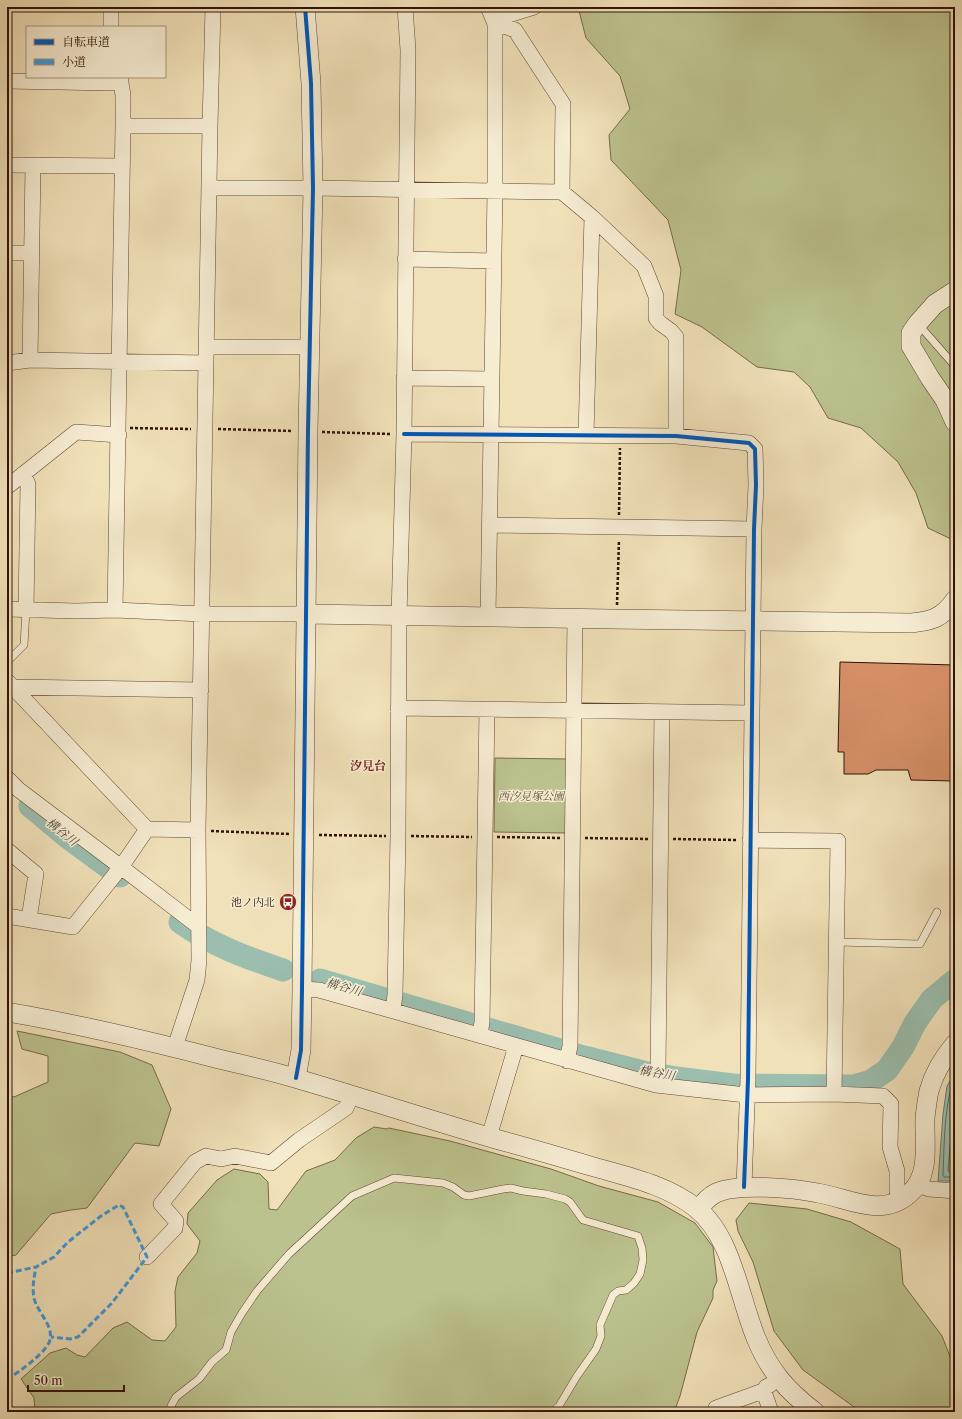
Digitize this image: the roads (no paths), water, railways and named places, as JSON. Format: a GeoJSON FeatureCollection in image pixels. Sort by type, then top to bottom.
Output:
{"type":"FeatureCollection","features":[{"type":"Feature","properties":{"kind":"street"},"geometry":{"type":"LineString","coordinates":[[111,7],[111,26]]}},
{"type":"Feature","properties":{"kind":"street"},"geometry":{"type":"LineString","coordinates":[[175,1048],[197,980],[199,960],[198,830],[213,7]]}},
{"type":"Feature","properties":{"kind":"street"},"geometry":{"type":"LineString","coordinates":[[296,1078],[301,1050],[309,347],[313,188],[311,83],[305,7]]}},
{"type":"Feature","properties":{"kind":"street"},"geometry":{"type":"LineString","coordinates":[[394,1004],[398,836],[399,616],[404,434],[408,50],[405,7]]}},
{"type":"Feature","properties":{"kind":"street"},"geometry":{"type":"LineString","coordinates":[[488,7],[495,24],[495,192],[488,616]]}},
{"type":"Feature","properties":{"kind":"street"},"geometry":{"type":"LineString","coordinates":[[495,24],[502,17],[534,7]]}},
{"type":"Feature","properties":{"kind":"street"},"geometry":{"type":"LineString","coordinates":[[495,24],[516,30],[563,104],[562,192]]}},
{"type":"Feature","properties":{"kind":"street"},"geometry":{"type":"LineString","coordinates":[[7,81],[110,83],[121,79],[123,95],[123,126],[115,610]]}},
{"type":"Feature","properties":{"kind":"street"},"geometry":{"type":"LineString","coordinates":[[123,126],[210,126]]}},
{"type":"Feature","properties":{"kind":"street"},"geometry":{"type":"LineString","coordinates":[[7,165],[122,166]]}},
{"type":"Feature","properties":{"kind":"street"},"geometry":{"type":"LineString","coordinates":[[30,360],[33,166]]}},
{"type":"Feature","properties":{"kind":"street"},"geometry":{"type":"LineString","coordinates":[[209,188],[562,192],[592,217],[644,266],[656,296],[656,318],[660,323],[671,330],[676,337],[676,436]]}},
{"type":"Feature","properties":{"kind":"street"},"geometry":{"type":"LineString","coordinates":[[586,435],[592,217]]}},
{"type":"Feature","properties":{"kind":"street"},"geometry":{"type":"LineString","coordinates":[[7,253],[31,253]]}},
{"type":"Feature","properties":{"kind":"street"},"geometry":{"type":"LineString","coordinates":[[405,259],[494,261]]}},
{"type":"Feature","properties":{"kind":"street"},"geometry":{"type":"LineString","coordinates":[[955,291],[935,304],[918,323],[911,334],[911,346],[945,400],[955,422]]}},
{"type":"Feature","properties":{"kind":"street"},"geometry":{"type":"LineString","coordinates":[[207,347],[309,347]]}},
{"type":"Feature","properties":{"kind":"street"},"geometry":{"type":"LineString","coordinates":[[7,363],[30,360],[206,363]]}},
{"type":"Feature","properties":{"kind":"street"},"geometry":{"type":"LineString","coordinates":[[404,378],[492,379]]}},
{"type":"Feature","properties":{"kind":"street"},"geometry":{"type":"LineString","coordinates":[[7,487],[76,432],[119,431]]}},
{"type":"Feature","properties":{"kind":"street"},"geometry":{"type":"LineString","coordinates":[[404,434],[676,436],[749,443],[755,449],[756,485],[754,529],[754,620],[747,1088],[744,1187]]}},
{"type":"Feature","properties":{"kind":"street"},"geometry":{"type":"LineString","coordinates":[[23,474],[28,484],[26,610]]}},
{"type":"Feature","properties":{"kind":"street"},"geometry":{"type":"LineString","coordinates":[[490,525],[754,529]]}},
{"type":"Feature","properties":{"kind":"street"},"geometry":{"type":"LineString","coordinates":[[7,609],[75,611],[115,610],[202,614],[488,616],[911,623],[927,622],[935,619],[943,614],[955,600]]}},
{"type":"Feature","properties":{"kind":"street"},"geometry":{"type":"LineString","coordinates":[[568,1054],[575,618]]}},
{"type":"Feature","properties":{"kind":"street"},"geometry":{"type":"LineString","coordinates":[[10,684],[201,690]]}},
{"type":"Feature","properties":{"kind":"street"},"geometry":{"type":"LineString","coordinates":[[10,684],[147,829],[198,830]]}},
{"type":"Feature","properties":{"kind":"street"},"geometry":{"type":"LineString","coordinates":[[398,708],[752,713]]}},
{"type":"Feature","properties":{"kind":"street"},"geometry":{"type":"LineString","coordinates":[[481,1030],[487,709]]}},
{"type":"Feature","properties":{"kind":"street"},"geometry":{"type":"LineString","coordinates":[[657,1078],[662,712]]}},
{"type":"Feature","properties":{"kind":"street"},"geometry":{"type":"LineString","coordinates":[[7,778],[19,790],[118,871],[194,923],[199,932]]}},
{"type":"Feature","properties":{"kind":"street"},"geometry":{"type":"LineString","coordinates":[[7,916],[73,927],[118,871],[147,829]]}},
{"type":"Feature","properties":{"kind":"street"},"geometry":{"type":"LineString","coordinates":[[750,840],[838,840],[834,1088]]}},
{"type":"Feature","properties":{"kind":"street"},"geometry":{"type":"LineString","coordinates":[[7,850],[36,874],[29,919]]}},
{"type":"Feature","properties":{"kind":"street"},"geometry":{"type":"LineString","coordinates":[[302,989],[319,990],[394,1004],[481,1030],[516,1046],[568,1054],[657,1078],[747,1088],[834,1088],[884,1096],[891,1104],[890,1147],[897,1171],[897,1191],[903,1199]]}},
{"type":"Feature","properties":{"kind":"street"},"geometry":{"type":"LineString","coordinates":[[7,1012],[64,1022],[296,1078],[489,1137],[630,1177],[663,1189],[686,1201],[698,1210],[713,1226],[724,1245],[756,1338],[768,1362],[779,1379],[798,1399],[815,1412]]}},
{"type":"Feature","properties":{"kind":"street"},"geometry":{"type":"LineString","coordinates":[[698,1210],[704,1202],[715,1194],[727,1189],[744,1187],[818,1193],[866,1205],[878,1206],[887,1206],[903,1199],[918,1185],[923,1170],[925,1152],[925,1117],[929,1091],[938,1066],[955,1044]]}},
{"type":"Feature","properties":{"kind":"street"},"geometry":{"type":"LineString","coordinates":[[489,1137],[516,1046]]}},
{"type":"Feature","properties":{"kind":"street"},"geometry":{"type":"LineString","coordinates":[[147,1257],[175,1228],[176,1221],[161,1204],[195,1162],[206,1156],[221,1159],[235,1156],[271,1163],[299,1140],[346,1108],[352,1095]]}},
{"type":"Feature","properties":{"kind":"street"},"geometry":{"type":"LineString","coordinates":[[918,1185],[929,1189],[955,1191]]}},
{"type":"Feature","properties":{"kind":"street"},"geometry":{"type":"LineString","coordinates":[[771,1412],[764,1392],[766,1387],[779,1379]]}},
{"type":"Feature","properties":{"kind":"street"},"geometry":{"type":"LineString","coordinates":[[716,1412],[716,1408],[760,1392],[764,1392]]}},
{"type":"Feature","properties":{"kind":"lane"},"geometry":{"type":"LineString","coordinates":[[918,323],[955,366]]}},
{"type":"Feature","properties":{"kind":"lane"},"geometry":{"type":"LineString","coordinates":[[7,662],[24,645],[26,610]]}},
{"type":"Feature","properties":{"kind":"lane"},"geometry":{"type":"LineString","coordinates":[[836,942],[920,944],[937,912]]}},
{"type":"Feature","properties":{"kind":"lane"},"geometry":{"type":"LineString","coordinates":[[169,1412],[176,1397],[199,1379],[212,1362],[226,1350],[231,1332],[242,1313],[257,1292],[289,1254],[352,1196],[394,1178],[443,1183],[468,1196],[503,1188],[546,1194],[570,1202],[583,1220],[638,1236],[642,1248],[643,1260],[640,1274],[634,1283],[626,1290],[618,1291],[613,1295],[600,1324],[601,1336],[596,1349],[576,1376],[559,1406],[552,1412]]}},
{"type":"Feature","properties":{"kind":"water"},"geometry":{"type":"Polygon","coordinates":[[[955,1073],[955,1181],[938,1181],[943,1114],[947,1086],[955,1073]]]}},
{"type":"Feature","properties":{"kind":"waterway","name":"構谷川"},"geometry":{"type":"LineString","coordinates":[[30,806],[67,837],[120,876]]}},
{"type":"Feature","properties":{"kind":"waterway","name":"構谷川"},"geometry":{"type":"LineString","coordinates":[[180,922],[204,938],[243,956],[283,970]]}},
{"type":"Feature","properties":{"kind":"waterway","name":"構谷川"},"geometry":{"type":"LineString","coordinates":[[320,980],[584,1057],[643,1072],[676,1078],[733,1085],[854,1086],[871,1081],[887,1070],[903,1047],[915,1023],[932,999],[955,980]]}},
{"type":"Feature","properties":{"kind":"place","name":"池ノ内北"},"geometry":{"type":"Point","coordinates":[288,902]}},
{"type":"Feature","properties":{"kind":"district","name":"汐見台"},"geometry":{"type":"Point","coordinates":[368,766]}},
{"type":"Feature","properties":{"kind":"park label","name":"西汐見塚公園"},"geometry":{"type":"Point","coordinates":[531,796]}}]}
